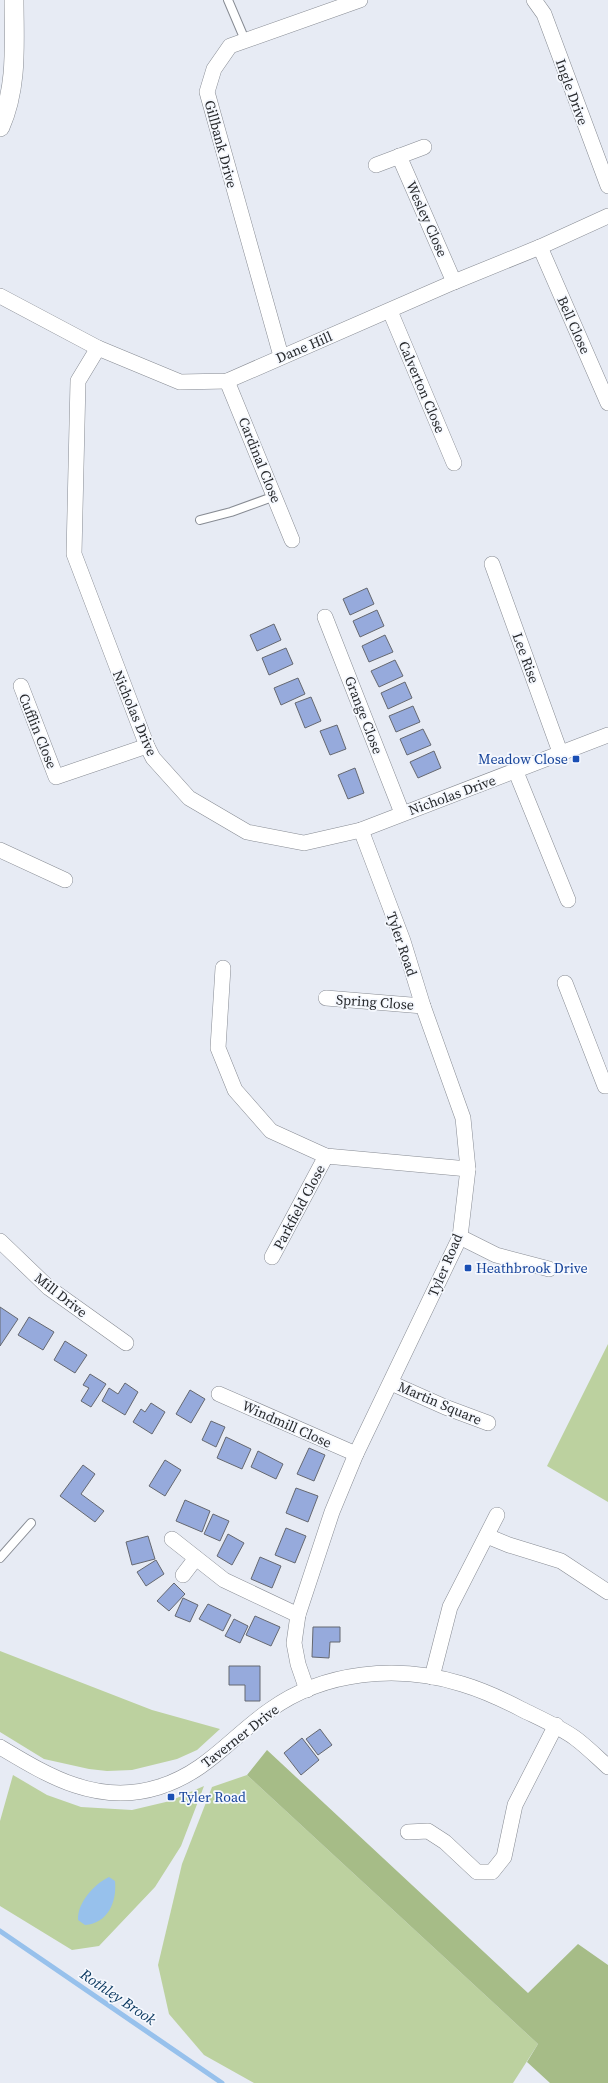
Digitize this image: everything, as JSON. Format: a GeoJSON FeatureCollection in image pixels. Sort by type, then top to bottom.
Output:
{"type":"FeatureCollection","features":[{"type":"Feature","properties":{"kind":"street"},"geometry":{"type":"LineString","coordinates":[[0,127],[12,90],[14,66],[14,0]]}},
{"type":"Feature","properties":{"kind":"street","name":"Gillbank Drive"},"geometry":{"type":"LineString","coordinates":[[281,356],[207,92],[214,69],[230,46],[360,0]]}},
{"type":"Feature","properties":{"kind":"street","name":"Ingle Drive"},"geometry":{"type":"LineString","coordinates":[[534,0],[544,14],[608,186]]}},
{"type":"Feature","properties":{"kind":"street"},"geometry":{"type":"LineString","coordinates":[[376,165],[424,147]]}},
{"type":"Feature","properties":{"kind":"street","name":"Wesley Close"},"geometry":{"type":"LineString","coordinates":[[399,156],[454,282]]}},
{"type":"Feature","properties":{"kind":"street","name":"Dane Hill"},"geometry":{"type":"LineString","coordinates":[[0,296],[98,348],[180,382],[227,381],[281,356],[540,247],[608,216]]}},
{"type":"Feature","properties":{"kind":"street","name":"Bell Close"},"geometry":{"type":"LineString","coordinates":[[540,247],[608,403]]}},
{"type":"Feature","properties":{"kind":"street","name":"Calverton Close"},"geometry":{"type":"LineString","coordinates":[[390,311],[454,463]]}},
{"type":"Feature","properties":{"kind":"street","name":"Nicholas Drive"},"geometry":{"type":"LineString","coordinates":[[98,348],[78,382],[74,554],[147,746],[153,758],[189,798],[247,832],[304,843],[361,830],[402,813],[516,772],[560,752],[608,735]]}},
{"type":"Feature","properties":{"kind":"street","name":"Cardinal Close"},"geometry":{"type":"LineString","coordinates":[[227,381],[292,540]]}},
{"type":"Feature","properties":{"kind":"street","name":"Lee Rise"},"geometry":{"type":"LineString","coordinates":[[492,564],[560,752]]}},
{"type":"Feature","properties":{"kind":"street","name":"Grange Close"},"geometry":{"type":"LineString","coordinates":[[326,618],[402,813]]}},
{"type":"Feature","properties":{"kind":"street","name":"Cufflin Close"},"geometry":{"type":"LineString","coordinates":[[20,686],[56,777],[147,746]]}},
{"type":"Feature","properties":{"kind":"street"},"geometry":{"type":"LineString","coordinates":[[516,772],[568,900]]}},
{"type":"Feature","properties":{"kind":"street","name":"Tyler Road"},"geometry":{"type":"LineString","coordinates":[[306,1690],[298,1664],[294,1643],[298,1615],[332,1512],[356,1454],[460,1237],[468,1169],[464,1118],[423,1006],[403,941],[361,830]]}},
{"type":"Feature","properties":{"kind":"street"},"geometry":{"type":"LineString","coordinates":[[0,850],[65,880]]}},
{"type":"Feature","properties":{"kind":"street"},"geometry":{"type":"LineString","coordinates":[[223,968],[218,1048],[235,1090],[271,1131],[326,1156],[468,1169]]}},
{"type":"Feature","properties":{"kind":"street"},"geometry":{"type":"LineString","coordinates":[[565,983],[606,1086]]}},
{"type":"Feature","properties":{"kind":"street","name":"Spring Close"},"geometry":{"type":"LineString","coordinates":[[326,998],[423,1006]]}},
{"type":"Feature","properties":{"kind":"street","name":"Parkfield Close"},"geometry":{"type":"LineString","coordinates":[[272,1257],[326,1156]]}},
{"type":"Feature","properties":{"kind":"street"},"geometry":{"type":"LineString","coordinates":[[460,1237],[496,1255],[549,1269]]}},
{"type":"Feature","properties":{"kind":"street","name":"Mill Drive"},"geometry":{"type":"LineString","coordinates":[[0,1241],[49,1288],[126,1344]]}},
{"type":"Feature","properties":{"kind":"street","name":"Martin Square"},"geometry":{"type":"LineString","coordinates":[[391,1382],[445,1407],[488,1423]]}},
{"type":"Feature","properties":{"kind":"street","name":"Windmill Close"},"geometry":{"type":"LineString","coordinates":[[219,1394],[356,1454]]}},
{"type":"Feature","properties":{"kind":"street"},"geometry":{"type":"LineString","coordinates":[[432,1677],[450,1607],[487,1536],[496,1515]]}},
{"type":"Feature","properties":{"kind":"street"},"geometry":{"type":"LineString","coordinates":[[487,1536],[509,1545],[561,1561],[608,1592]]}},
{"type":"Feature","properties":{"kind":"street"},"geometry":{"type":"LineString","coordinates":[[172,1539],[224,1580],[298,1615]]}},
{"type":"Feature","properties":{"kind":"street"},"geometry":{"type":"LineString","coordinates":[[183,1575],[196,1558]]}},
{"type":"Feature","properties":{"kind":"street","name":"Taverner Drive"},"geometry":{"type":"LineString","coordinates":[[0,1747],[60,1781],[84,1789],[106,1792],[134,1792],[159,1787],[205,1764],[270,1710],[306,1690],[335,1679],[360,1674],[432,1677],[461,1683],[495,1696],[556,1725],[576,1739],[608,1767]]}},
{"type":"Feature","properties":{"kind":"street"},"geometry":{"type":"LineString","coordinates":[[408,1832],[428,1831],[445,1842],[477,1872],[492,1872],[504,1857],[515,1805],[556,1725]]}},
{"type":"Feature","properties":{"kind":"lane"},"geometry":{"type":"LineString","coordinates":[[228,0],[245,40]]}},
{"type":"Feature","properties":{"kind":"lane"},"geometry":{"type":"LineString","coordinates":[[200,520],[232,512],[275,496]]}},
{"type":"Feature","properties":{"kind":"lane"},"geometry":{"type":"LineString","coordinates":[[0,1558],[31,1523]]}},
{"type":"Feature","properties":{"kind":"green space"},"geometry":{"type":"Polygon","coordinates":[[[608,1344],[608,1502],[547,1466],[608,1344]]]}},
{"type":"Feature","properties":{"kind":"green space"},"geometry":{"type":"Polygon","coordinates":[[[0,1651],[152,1710],[220,1729],[197,1750],[177,1759],[132,1770],[107,1771],[89,1769],[44,1759],[0,1732],[0,1651]]]}},
{"type":"Feature","properties":{"kind":"green space"},"geometry":{"type":"Polygon","coordinates":[[[267,1750],[528,1993],[578,1944],[608,1965],[608,2083],[550,2083],[527,2062],[538,2044],[247,1775],[267,1750]]]}},
{"type":"Feature","properties":{"kind":"green space"},"geometry":{"type":"Polygon","coordinates":[[[13,1775],[47,1795],[81,1807],[132,1810],[170,1801],[204,1786],[181,1846],[155,1887],[99,1946],[72,1950],[0,1906],[0,1821],[13,1775]]]}},
{"type":"Feature","properties":{"kind":"green space"},"geometry":{"type":"Polygon","coordinates":[[[247,1775],[538,2044],[513,2083],[254,2083],[204,2055],[169,2014],[158,1965],[182,1864],[212,1787],[247,1775]]]}},
{"type":"Feature","properties":{"kind":"water"},"geometry":{"type":"Polygon","coordinates":[[[109,1877],[115,1881],[115,1889],[112,1904],[109,1910],[100,1920],[85,1925],[78,1920],[78,1914],[83,1901],[92,1889],[109,1877]]]}},
{"type":"Feature","properties":{"kind":"building"},"geometry":{"type":"Polygon","coordinates":[[[367,588],[374,604],[350,615],[343,599],[367,588]]]}},
{"type":"Feature","properties":{"kind":"building"},"geometry":{"type":"Polygon","coordinates":[[[377,610],[384,626],[360,637],[353,621],[377,610]]]}},
{"type":"Feature","properties":{"kind":"building"},"geometry":{"type":"Polygon","coordinates":[[[274,624],[281,640],[257,651],[250,635],[274,624]]]}},
{"type":"Feature","properties":{"kind":"building"},"geometry":{"type":"Polygon","coordinates":[[[385,635],[393,652],[369,662],[362,646],[385,635]]]}},
{"type":"Feature","properties":{"kind":"building"},"geometry":{"type":"Polygon","coordinates":[[[286,648],[293,664],[269,675],[262,658],[286,648]]]}},
{"type":"Feature","properties":{"kind":"building"},"geometry":{"type":"Polygon","coordinates":[[[395,660],[403,676],[379,687],[371,671],[395,660]]]}},
{"type":"Feature","properties":{"kind":"building"},"geometry":{"type":"Polygon","coordinates":[[[298,678],[305,694],[281,705],[274,688],[298,678]]]}},
{"type":"Feature","properties":{"kind":"building"},"geometry":{"type":"Polygon","coordinates":[[[405,682],[412,698],[388,709],[381,693],[405,682]]]}},
{"type":"Feature","properties":{"kind":"building"},"geometry":{"type":"Polygon","coordinates":[[[311,697],[321,721],[305,728],[295,703],[311,697]]]}},
{"type":"Feature","properties":{"kind":"building"},"geometry":{"type":"Polygon","coordinates":[[[413,706],[420,722],[396,732],[389,716],[413,706]]]}},
{"type":"Feature","properties":{"kind":"building"},"geometry":{"type":"Polygon","coordinates":[[[337,725],[346,749],[330,755],[320,731],[337,725]]]}},
{"type":"Feature","properties":{"kind":"building"},"geometry":{"type":"Polygon","coordinates":[[[423,729],[431,745],[407,755],[400,739],[423,729]]]}},
{"type":"Feature","properties":{"kind":"building"},"geometry":{"type":"Polygon","coordinates":[[[434,751],[441,768],[418,778],[410,762],[434,751]]]}},
{"type":"Feature","properties":{"kind":"building"},"geometry":{"type":"Polygon","coordinates":[[[355,768],[364,793],[348,799],[338,775],[355,768]]]}},
{"type":"Feature","properties":{"kind":"building"},"geometry":{"type":"Polygon","coordinates":[[[0,1307],[18,1319],[0,1346],[0,1307]]]}},
{"type":"Feature","properties":{"kind":"building"},"geometry":{"type":"Polygon","coordinates":[[[29,1317],[54,1332],[43,1350],[18,1335],[29,1317]]]}},
{"type":"Feature","properties":{"kind":"building"},"geometry":{"type":"Polygon","coordinates":[[[65,1341],[87,1355],[75,1373],[54,1360],[65,1341]]]}},
{"type":"Feature","properties":{"kind":"building"},"geometry":{"type":"Polygon","coordinates":[[[90,1374],[106,1384],[91,1407],[81,1401],[89,1388],[83,1385],[90,1374]]]}},
{"type":"Feature","properties":{"kind":"building"},"geometry":{"type":"Polygon","coordinates":[[[125,1383],[138,1392],[125,1415],[102,1401],[109,1388],[118,1394],[125,1383]]]}},
{"type":"Feature","properties":{"kind":"building"},"geometry":{"type":"Polygon","coordinates":[[[190,1390],[205,1399],[191,1423],[176,1414],[190,1390]]]}},
{"type":"Feature","properties":{"kind":"building"},"geometry":{"type":"Polygon","coordinates":[[[151,1403],[165,1412],[152,1434],[133,1422],[141,1409],[145,1412],[151,1403]]]}},
{"type":"Feature","properties":{"kind":"building"},"geometry":{"type":"Polygon","coordinates":[[[211,1421],[225,1427],[216,1447],[202,1440],[211,1421]]]}},
{"type":"Feature","properties":{"kind":"building"},"geometry":{"type":"Polygon","coordinates":[[[226,1437],[251,1449],[242,1469],[217,1458],[226,1437]]]}},
{"type":"Feature","properties":{"kind":"building"},"geometry":{"type":"Polygon","coordinates":[[[309,1448],[325,1455],[314,1481],[297,1474],[309,1448]]]}},
{"type":"Feature","properties":{"kind":"building"},"geometry":{"type":"Polygon","coordinates":[[[258,1451],[283,1464],[276,1479],[251,1467],[258,1451]]]}},
{"type":"Feature","properties":{"kind":"building"},"geometry":{"type":"Polygon","coordinates":[[[165,1460],[181,1470],[165,1496],[149,1486],[165,1460]]]}},
{"type":"Feature","properties":{"kind":"building"},"geometry":{"type":"Polygon","coordinates":[[[83,1465],[95,1474],[81,1494],[104,1511],[95,1522],[60,1496],[83,1465]]]}},
{"type":"Feature","properties":{"kind":"building"},"geometry":{"type":"Polygon","coordinates":[[[296,1488],[318,1496],[308,1522],[286,1513],[296,1488]]]}},
{"type":"Feature","properties":{"kind":"building"},"geometry":{"type":"Polygon","coordinates":[[[185,1500],[210,1511],[202,1532],[176,1521],[185,1500]]]}},
{"type":"Feature","properties":{"kind":"building"},"geometry":{"type":"Polygon","coordinates":[[[213,1514],[229,1521],[220,1541],[204,1534],[213,1514]]]}},
{"type":"Feature","properties":{"kind":"building"},"geometry":{"type":"Polygon","coordinates":[[[286,1528],[306,1536],[295,1563],[275,1555],[286,1528]]]}},
{"type":"Feature","properties":{"kind":"building"},"geometry":{"type":"Polygon","coordinates":[[[228,1534],[244,1543],[232,1565],[217,1556],[228,1534]]]}},
{"type":"Feature","properties":{"kind":"building"},"geometry":{"type":"Polygon","coordinates":[[[148,1536],[155,1559],[132,1565],[126,1542],[148,1536]]]}},
{"type":"Feature","properties":{"kind":"building"},"geometry":{"type":"Polygon","coordinates":[[[260,1557],[281,1566],[272,1588],[251,1579],[260,1557]]]}},
{"type":"Feature","properties":{"kind":"building"},"geometry":{"type":"Polygon","coordinates":[[[156,1560],[164,1574],[146,1586],[137,1572],[156,1560]]]}},
{"type":"Feature","properties":{"kind":"building"},"geometry":{"type":"Polygon","coordinates":[[[174,1583],[185,1594],[169,1611],[157,1601],[174,1583]]]}},
{"type":"Feature","properties":{"kind":"building"},"geometry":{"type":"Polygon","coordinates":[[[183,1598],[198,1605],[190,1622],[175,1616],[183,1598]]]}},
{"type":"Feature","properties":{"kind":"building"},"geometry":{"type":"Polygon","coordinates":[[[208,1604],[231,1615],[223,1631],[199,1619],[208,1604]]]}},
{"type":"Feature","properties":{"kind":"building"},"geometry":{"type":"Polygon","coordinates":[[[255,1616],[280,1627],[271,1646],[246,1635],[255,1616]]]}},
{"type":"Feature","properties":{"kind":"building"},"geometry":{"type":"Polygon","coordinates":[[[234,1619],[248,1626],[240,1643],[225,1636],[234,1619]]]}},
{"type":"Feature","properties":{"kind":"building"},"geometry":{"type":"Polygon","coordinates":[[[313,1627],[340,1627],[340,1642],[330,1642],[329,1658],[312,1657],[313,1627]]]}},
{"type":"Feature","properties":{"kind":"building"},"geometry":{"type":"Polygon","coordinates":[[[229,1666],[260,1666],[260,1701],[245,1701],[245,1685],[229,1685],[229,1666]]]}},
{"type":"Feature","properties":{"kind":"building"},"geometry":{"type":"Polygon","coordinates":[[[320,1729],[332,1745],[318,1755],[306,1739],[320,1729]]]}},
{"type":"Feature","properties":{"kind":"building"},"geometry":{"type":"Polygon","coordinates":[[[302,1738],[319,1760],[301,1775],[284,1753],[302,1738]]]}},
{"type":"Feature","properties":{"kind":"waterway","name":"Rothley Brook"},"geometry":{"type":"LineString","coordinates":[[0,1931],[222,2083]]}},
{"type":"Feature","properties":{"kind":"place","name":"Meadow Close"},"geometry":{"type":"Point","coordinates":[576,759]}},
{"type":"Feature","properties":{"kind":"place","name":"Heathbrook Drive"},"geometry":{"type":"Point","coordinates":[468,1268]}},
{"type":"Feature","properties":{"kind":"place","name":"Tyler Road"},"geometry":{"type":"Point","coordinates":[171,1797]}}]}
